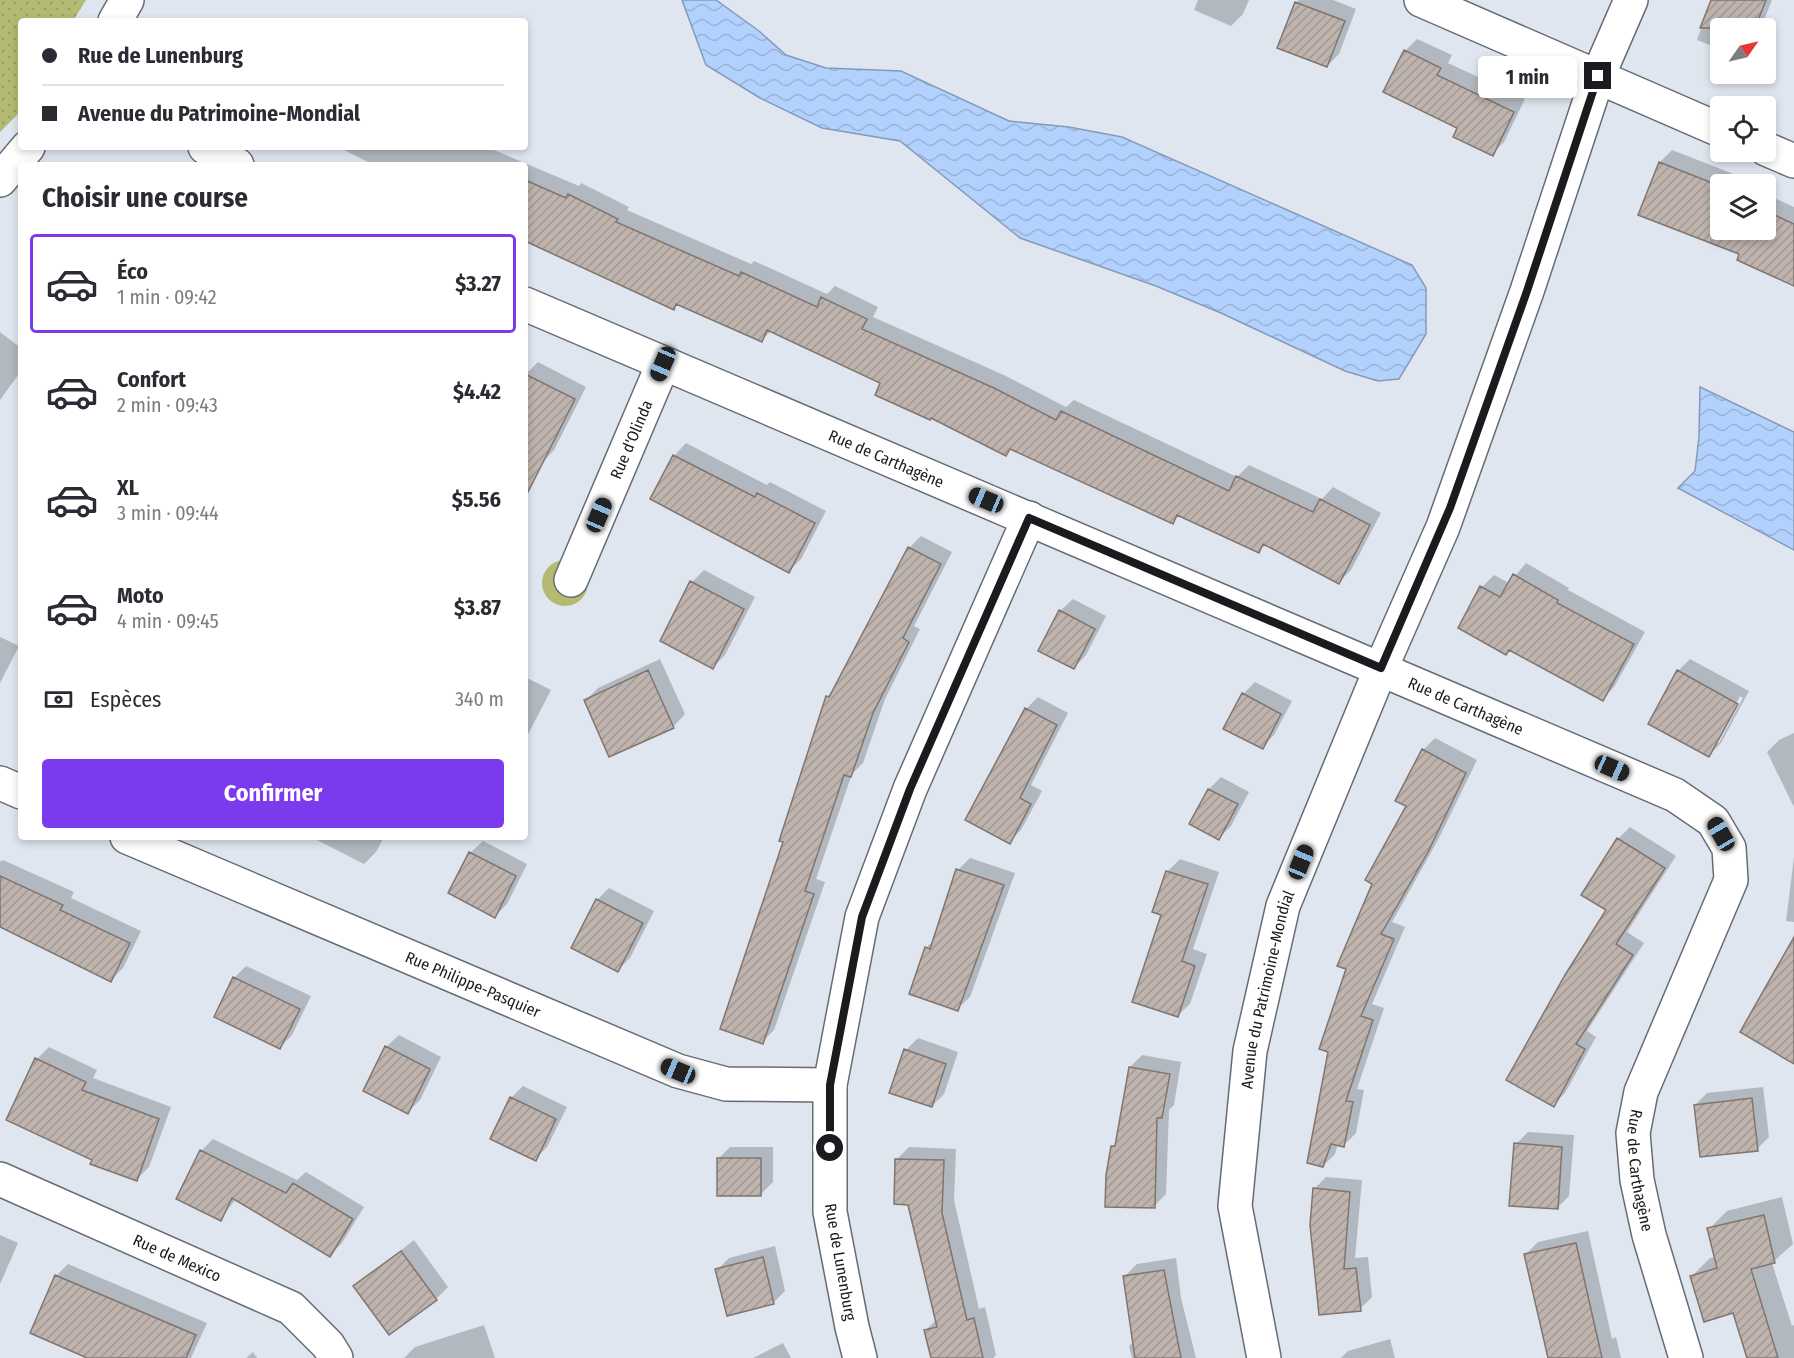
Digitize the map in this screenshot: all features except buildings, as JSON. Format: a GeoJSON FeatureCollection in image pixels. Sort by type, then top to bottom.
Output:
{"type":"FeatureCollection","features":[{"type":"Feature","properties":{"kind":"street"},"geometry":{"type":"LineString","coordinates":[[117,18],[127,0]]}},
{"type":"Feature","properties":{"kind":"street"},"geometry":{"type":"LineString","coordinates":[[1421,0],[1710,125]]}},
{"type":"Feature","properties":{"kind":"street","name":"Avenue du Patrimoine-Mondial"},"geometry":{"type":"LineString","coordinates":[[1264,1358],[1236,1206],[1250,1051],[1283,906],[1381,668],[1443,527],[1598,76],[1631,0]]}},
{"type":"Feature","properties":{"kind":"street"},"geometry":{"type":"LineString","coordinates":[[0,180],[25,150]]}},
{"type":"Feature","properties":{"kind":"street"},"geometry":{"type":"LineString","coordinates":[[210,150],[232,162]]}},
{"type":"Feature","properties":{"kind":"street"},"geometry":{"type":"LineString","coordinates":[[1776,153],[1794,161]]}},
{"type":"Feature","properties":{"kind":"street","name":"Rue de Carthagène"},"geometry":{"type":"LineString","coordinates":[[528,305],[1381,668],[1689,802],[1713,821],[1729,848],[1731,880],[1641,1092],[1633,1133],[1637,1180],[1649,1235],[1686,1358]]}},
{"type":"Feature","properties":{"kind":"street","name":"Rue d'Olinda"},"geometry":{"type":"LineString","coordinates":[[571,580],[663,364]]}},
{"type":"Feature","properties":{"kind":"street","name":"Rue de Lunenburg"},"geometry":{"type":"LineString","coordinates":[[861,1358],[852,1326],[830,1212],[830,1085],[862,917],[910,789],[1029,518]]}},
{"type":"Feature","properties":{"kind":"street"},"geometry":{"type":"LineString","coordinates":[[0,783],[18,791]]}},
{"type":"Feature","properties":{"kind":"street","name":"Rue Philippe-Pasquier"},"geometry":{"type":"LineString","coordinates":[[134,840],[678,1071],[726,1084],[830,1085]]}},
{"type":"Feature","properties":{"kind":"street","name":"Rue de Mexico"},"geometry":{"type":"LineString","coordinates":[[0,1179],[272,1297],[291,1308],[328,1345],[336,1358]]}},
{"type":"Feature","properties":{"kind":"green space"},"geometry":{"type":"Polygon","coordinates":[[[0,0],[86,0],[75,18],[18,18],[18,114],[0,132],[0,0]]]}},
{"type":"Feature","properties":{"kind":"green space"},"geometry":{"type":"Polygon","coordinates":[[[565,560],[581,567],[588,583],[581,599],[565,606],[549,599],[542,583],[549,567],[565,560]]]}},
{"type":"Feature","properties":{"kind":"water"},"geometry":{"type":"Polygon","coordinates":[[[682,0],[716,0],[759,31],[786,55],[826,68],[901,71],[1009,121],[1069,127],[1122,137],[1412,265],[1426,288],[1426,334],[1399,379],[1378,381],[1345,371],[1221,313],[1156,286],[1020,238],[900,141],[822,128],[760,98],[706,65],[682,0]]]}},
{"type":"Feature","properties":{"kind":"water"},"geometry":{"type":"Polygon","coordinates":[[[1700,387],[1794,432],[1794,550],[1678,488],[1695,471],[1699,437],[1700,387]]]}},
{"type":"Feature","properties":{"kind":"route"},"geometry":{"type":"LineString","coordinates":[[830,1148],[830,1085],[862,917],[910,789],[1029,518],[1381,668],[1450,508],[1527,291],[1598,76]]}}]}
